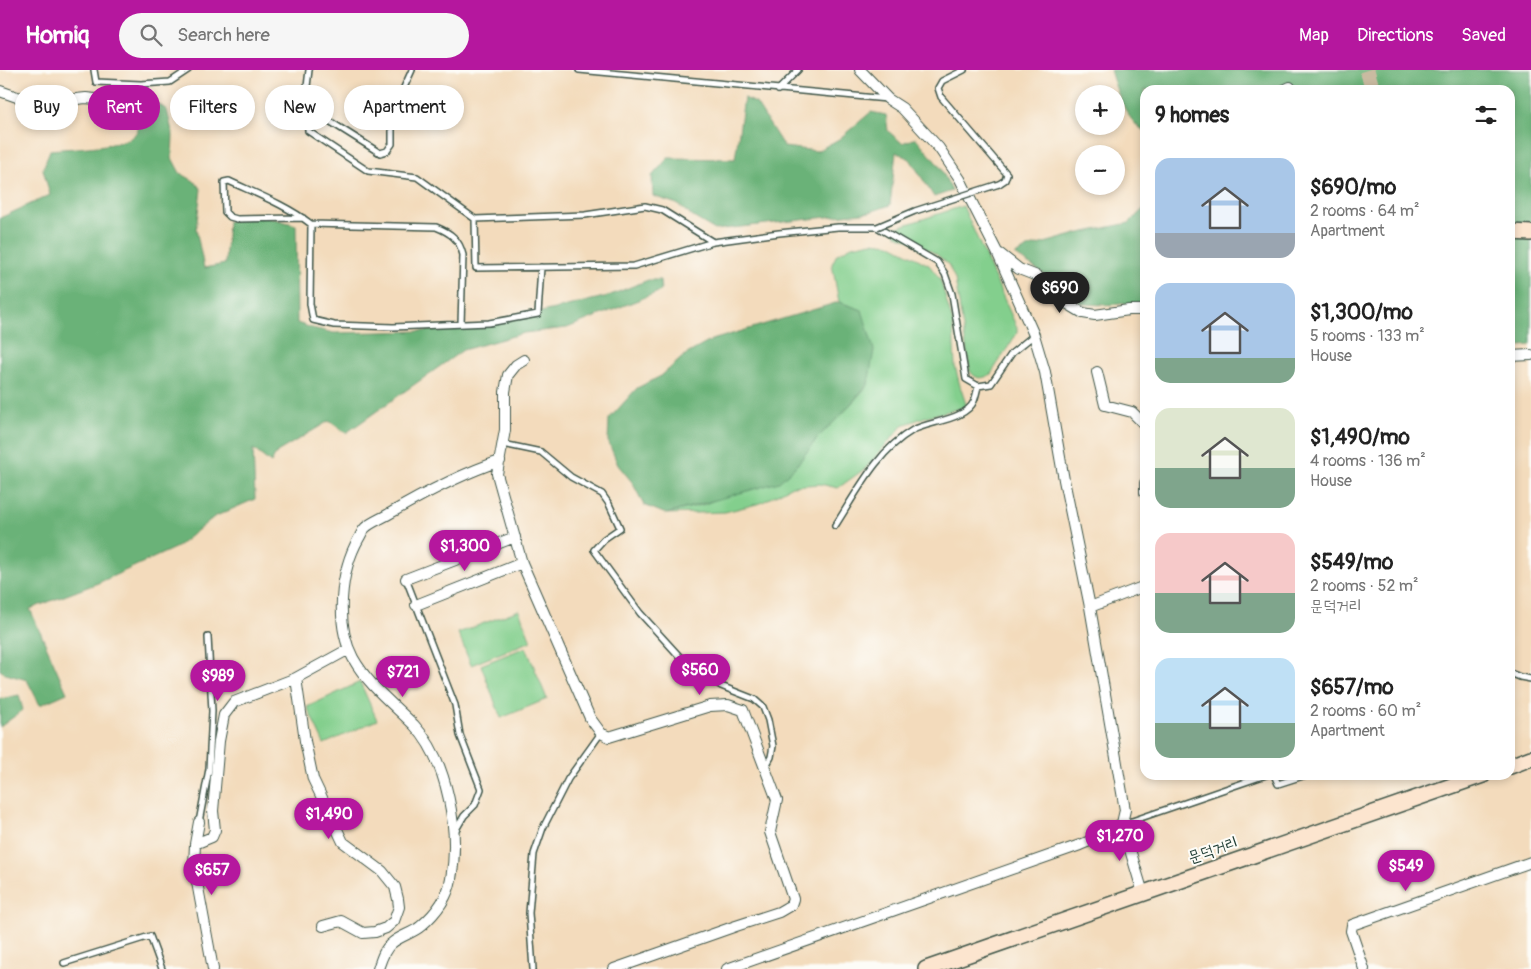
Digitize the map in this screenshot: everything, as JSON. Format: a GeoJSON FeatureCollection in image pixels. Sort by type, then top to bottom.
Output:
{"type":"FeatureCollection","features":[{"type":"Feature","properties":{"kind":"main road"},"geometry":{"type":"LineString","coordinates":[[1515,232],[1531,233]]}},
{"type":"Feature","properties":{"kind":"main road"},"geometry":{"type":"LineString","coordinates":[[1515,764],[1531,758]]}},
{"type":"Feature","properties":{"kind":"main road","name":"문덕거리"},"geometry":{"type":"LineString","coordinates":[[926,969],[1469,780]]}},
{"type":"Feature","properties":{"kind":"street"},"geometry":{"type":"LineString","coordinates":[[860,70],[888,100],[902,108],[939,148],[960,179],[997,252],[1034,335],[1044,372],[1090,607],[1125,810],[1122,823],[1142,894]]}},
{"type":"Feature","properties":{"kind":"street"},"geometry":{"type":"LineString","coordinates":[[0,91],[17,97],[48,102],[88,98]]}},
{"type":"Feature","properties":{"kind":"street"},"geometry":{"type":"LineString","coordinates":[[997,252],[1019,269],[1036,276],[1063,301],[1083,313],[1096,315],[1140,310]]}},
{"type":"Feature","properties":{"kind":"street"},"geometry":{"type":"LineString","coordinates":[[1515,356],[1531,355]]}},
{"type":"Feature","properties":{"kind":"street"},"geometry":{"type":"LineString","coordinates":[[524,360],[516,365],[508,375],[505,392],[505,430],[498,474],[522,563],[590,718],[601,733],[610,737],[710,706],[728,705],[743,710],[777,800],[770,832],[793,899],[791,905],[779,912],[614,969]]}},
{"type":"Feature","properties":{"kind":"street"},"geometry":{"type":"LineString","coordinates":[[1097,372],[1105,405],[1132,412],[1140,420]]}},
{"type":"Feature","properties":{"kind":"street"},"geometry":{"type":"LineString","coordinates":[[378,969],[391,943],[421,926],[443,901],[451,878],[454,834],[451,804],[441,774],[426,740],[377,690],[354,660],[349,649],[342,614],[345,571],[364,528],[422,495],[500,461]]}},
{"type":"Feature","properties":{"kind":"street"},"geometry":{"type":"LineString","coordinates":[[406,579],[516,537]]}},
{"type":"Feature","properties":{"kind":"street"},"geometry":{"type":"LineString","coordinates":[[416,605],[522,563]]}},
{"type":"Feature","properties":{"kind":"street"},"geometry":{"type":"LineString","coordinates":[[1090,607],[1140,588]]}},
{"type":"Feature","properties":{"kind":"street"},"geometry":{"type":"LineString","coordinates":[[194,844],[212,837],[216,830],[212,811],[220,741],[224,715],[234,702],[296,678],[349,649]]}},
{"type":"Feature","properties":{"kind":"street"},"geometry":{"type":"LineString","coordinates":[[296,678],[305,741],[313,779],[343,842],[382,871],[395,887],[399,907],[394,921],[386,928],[375,932],[363,933],[340,921],[323,926]]}},
{"type":"Feature","properties":{"kind":"street"},"geometry":{"type":"LineString","coordinates":[[199,822],[194,844],[194,866],[213,969]]}},
{"type":"Feature","properties":{"kind":"street"},"geometry":{"type":"LineString","coordinates":[[727,969],[1080,845],[1109,833],[1122,823]]}},
{"type":"Feature","properties":{"kind":"street"},"geometry":{"type":"LineString","coordinates":[[1364,969],[1351,931],[1352,924],[1531,862]]}},
{"type":"Feature","properties":{"kind":"lane"},"geometry":{"type":"LineString","coordinates":[[94,70],[96,82],[141,84],[170,82],[188,70]]}},
{"type":"Feature","properties":{"kind":"lane"},"geometry":{"type":"LineString","coordinates":[[307,85],[309,70]]}},
{"type":"Feature","properties":{"kind":"lane"},"geometry":{"type":"LineString","coordinates":[[334,124],[380,153],[388,151],[392,144],[392,114],[412,70]]}},
{"type":"Feature","properties":{"kind":"lane"},"geometry":{"type":"LineString","coordinates":[[579,70],[888,100]]}},
{"type":"Feature","properties":{"kind":"lane"},"geometry":{"type":"LineString","coordinates":[[778,90],[798,70]]}},
{"type":"Feature","properties":{"kind":"lane"},"geometry":{"type":"LineString","coordinates":[[475,219],[476,268],[634,266],[713,242],[838,227],[877,227],[915,211],[999,184],[1006,180],[1006,174],[942,98],[938,88],[942,81],[964,70]]}},
{"type":"Feature","properties":{"kind":"lane"},"geometry":{"type":"LineString","coordinates":[[308,130],[308,132],[368,171],[417,177],[475,219],[585,215],[645,206],[662,210],[713,242]]}},
{"type":"Feature","properties":{"kind":"lane"},"geometry":{"type":"LineString","coordinates":[[303,218],[237,219],[230,217],[224,212],[224,182],[229,181],[272,200],[303,218],[311,224],[436,227],[450,233],[461,245],[463,255],[461,324]]}},
{"type":"Feature","properties":{"kind":"lane"},"geometry":{"type":"LineString","coordinates":[[311,224],[310,304],[314,320],[334,324],[393,327],[461,324],[489,322],[538,314],[541,267]]}},
{"type":"Feature","properties":{"kind":"lane"},"geometry":{"type":"LineString","coordinates":[[877,227],[937,262],[945,274],[952,294],[966,379],[978,386],[991,384],[1012,353],[1034,335]]}},
{"type":"Feature","properties":{"kind":"lane"},"geometry":{"type":"LineString","coordinates":[[836,526],[870,472],[890,448],[913,430],[966,411],[974,402],[978,386]]}},
{"type":"Feature","properties":{"kind":"lane"},"geometry":{"type":"LineString","coordinates":[[502,444],[541,452],[571,477],[602,494],[609,504],[620,528],[604,539],[594,550],[640,613],[681,658],[720,686],[754,699],[763,707],[768,720],[773,746],[771,757],[765,769]]}},
{"type":"Feature","properties":{"kind":"lane"},"geometry":{"type":"LineString","coordinates":[[406,579],[455,705],[460,735],[481,789],[475,805],[464,816],[454,834]]}},
{"type":"Feature","properties":{"kind":"lane"},"geometry":{"type":"LineString","coordinates":[[199,822],[209,769],[212,711],[208,637]]}},
{"type":"Feature","properties":{"kind":"lane"},"geometry":{"type":"LineString","coordinates":[[1515,675],[1531,679]]}},
{"type":"Feature","properties":{"kind":"lane"},"geometry":{"type":"LineString","coordinates":[[533,969],[529,913],[534,854],[543,828],[568,779],[601,733]]}},
{"type":"Feature","properties":{"kind":"lane"},"geometry":{"type":"LineString","coordinates":[[1122,823],[1250,780]]}},
{"type":"Feature","properties":{"kind":"lane"},"geometry":{"type":"LineString","coordinates":[[1276,780],[1278,784],[1290,780]]}},
{"type":"Feature","properties":{"kind":"lane"},"geometry":{"type":"LineString","coordinates":[[64,963],[150,936],[162,969]]}},
{"type":"Feature","properties":{"kind":"green space"},"geometry":{"type":"Polygon","coordinates":[[[1110,70],[1531,70],[1531,345],[1515,347],[1515,85],[1140,85],[1140,128],[1125,108],[1125,85],[1115,85],[1110,70]]]}},
{"type":"Feature","properties":{"kind":"green space"},"geometry":{"type":"Polygon","coordinates":[[[744,98],[756,103],[784,147],[817,151],[839,139],[871,112],[886,115],[888,131],[902,143],[916,138],[940,167],[952,191],[934,197],[910,159],[896,152],[890,205],[870,212],[715,230],[693,217],[677,204],[653,196],[652,176],[668,158],[735,159],[744,98]]]}},
{"type":"Feature","properties":{"kind":"green space"},"geometry":{"type":"Polygon","coordinates":[[[160,105],[167,110],[170,130],[172,130],[173,135],[172,158],[180,173],[194,181],[201,189],[196,229],[204,268],[225,264],[228,221],[265,216],[296,225],[297,323],[312,328],[334,333],[425,331],[478,326],[608,296],[648,280],[660,280],[661,291],[567,328],[524,333],[463,350],[346,433],[329,421],[277,452],[271,463],[253,449],[255,499],[214,517],[177,547],[98,583],[30,609],[67,693],[40,705],[27,680],[6,674],[0,670],[0,218],[50,195],[43,169],[50,150],[117,143],[135,134],[138,130],[160,130],[160,105]]]}},
{"type":"Feature","properties":{"kind":"green space"},"geometry":{"type":"Polygon","coordinates":[[[963,206],[1017,328],[1017,333],[991,374],[982,378],[975,376],[970,371],[955,279],[948,264],[936,254],[897,235],[892,229],[963,206]]]}},
{"type":"Feature","properties":{"kind":"green space"},"geometry":{"type":"Polygon","coordinates":[[[1140,212],[1140,302],[1107,305],[1082,304],[1066,295],[1050,278],[1015,255],[1030,247],[1080,233],[1129,223],[1140,212]]]}},
{"type":"Feature","properties":{"kind":"green space"},"geometry":{"type":"Polygon","coordinates":[[[872,242],[890,244],[929,265],[940,279],[953,323],[955,366],[967,407],[928,416],[903,425],[866,468],[838,488],[820,484],[792,486],[761,503],[725,512],[666,514],[705,504],[796,466],[818,437],[868,385],[862,310],[839,302],[832,264],[837,254],[852,246],[872,242]]]}},
{"type":"Feature","properties":{"kind":"green space"},"geometry":{"type":"Polygon","coordinates":[[[839,302],[862,310],[874,350],[868,384],[842,414],[818,437],[796,466],[779,482],[666,514],[644,505],[632,482],[618,465],[608,441],[609,419],[637,388],[661,376],[685,355],[712,340],[839,302]]]}},
{"type":"Feature","properties":{"kind":"green space"},"geometry":{"type":"Polygon","coordinates":[[[519,610],[531,641],[471,665],[458,633],[519,610]]]}},
{"type":"Feature","properties":{"kind":"green space"},"geometry":{"type":"Polygon","coordinates":[[[526,647],[547,699],[501,718],[481,665],[526,647]]]}},
{"type":"Feature","properties":{"kind":"green space"},"geometry":{"type":"Polygon","coordinates":[[[360,682],[377,720],[324,744],[307,707],[360,682]]]}},
{"type":"Feature","properties":{"kind":"green space"},"geometry":{"type":"Polygon","coordinates":[[[19,695],[23,710],[0,727],[0,699],[19,695]]]}},
{"type":"Feature","properties":{"kind":"tunnel"},"geometry":{"type":"LineString","coordinates":[[1367,70],[1372,85]]}}]}
